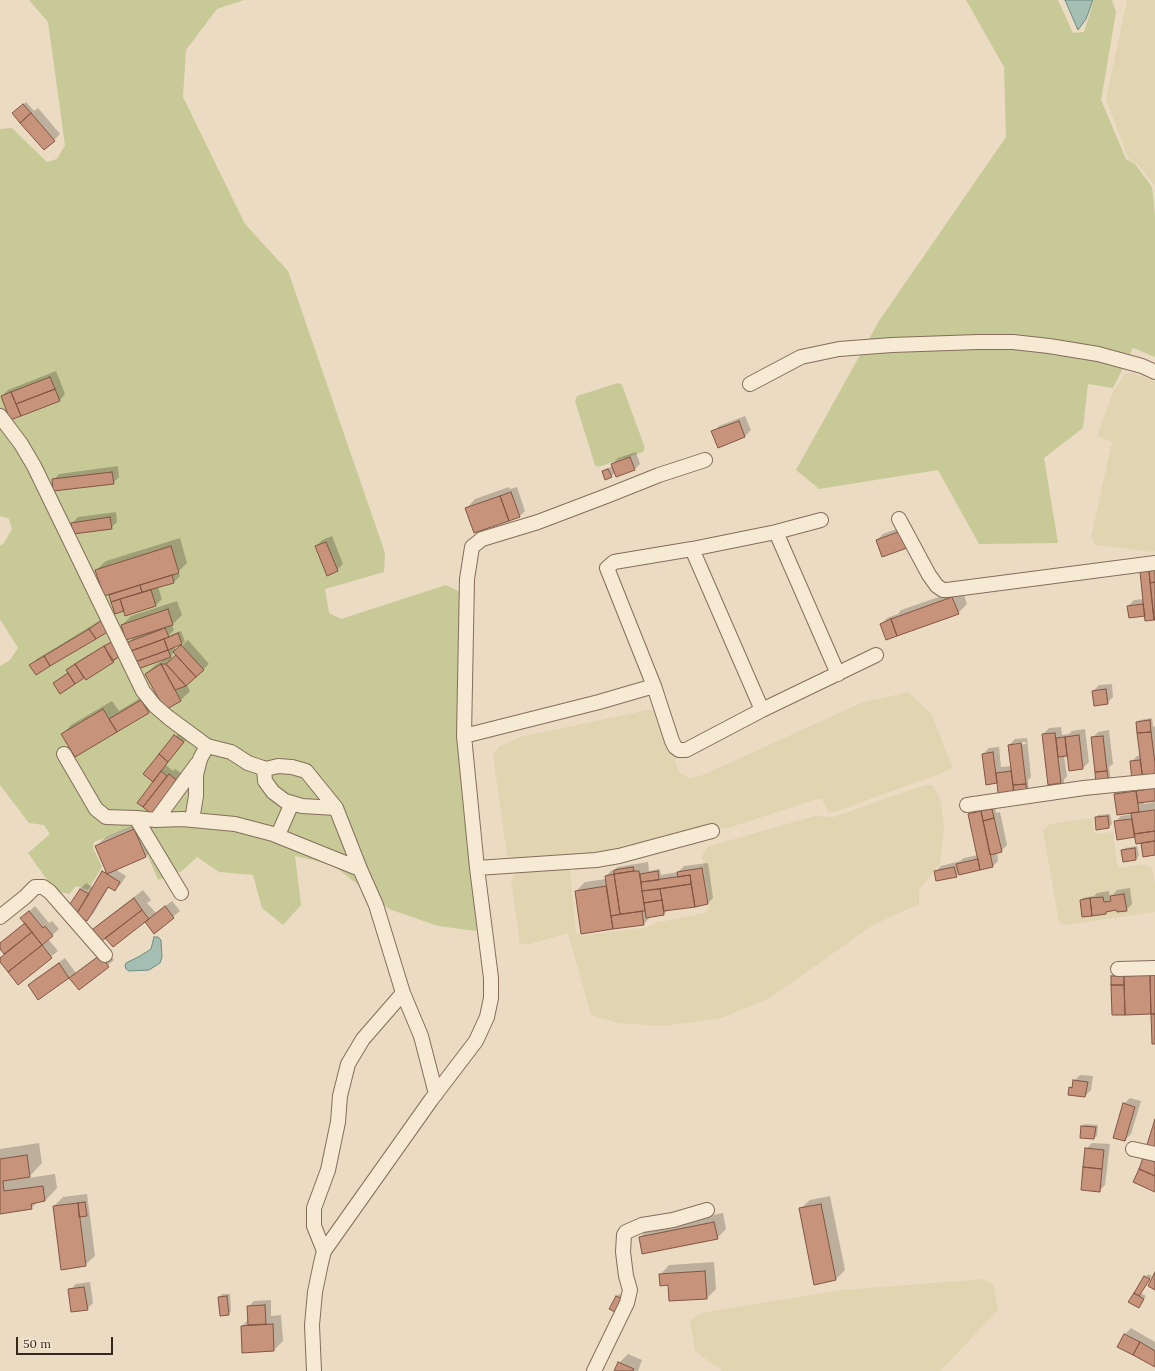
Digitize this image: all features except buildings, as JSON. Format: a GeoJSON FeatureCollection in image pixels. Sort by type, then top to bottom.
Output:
{"type":"FeatureCollection","features":[{"type":"Feature","properties":{"kind":"street"},"geometry":{"type":"LineString","coordinates":[[750,384],[801,357],[839,349],[892,345],[978,342],[1013,342],[1098,354],[1142,366],[1155,372]]}},
{"type":"Feature","properties":{"kind":"street"},"geometry":{"type":"LineString","coordinates":[[0,416],[21,444],[38,472],[143,690],[160,710],[207,746],[231,752],[248,763],[266,769],[278,766],[292,767],[306,771],[336,808],[376,905],[403,993],[421,1036],[436,1094]]}},
{"type":"Feature","properties":{"kind":"street"},"geometry":{"type":"LineString","coordinates":[[314,1371],[312,1325],[315,1292],[324,1252],[436,1094],[476,1041],[488,1017],[491,998],[491,978],[477,868],[464,736],[467,579],[472,548],[482,539],[538,522],[659,475],[705,460]]}},
{"type":"Feature","properties":{"kind":"street"},"geometry":{"type":"LineString","coordinates":[[899,519],[929,575],[937,586],[943,590],[1155,563]]}},
{"type":"Feature","properties":{"kind":"street"},"geometry":{"type":"LineString","coordinates":[[821,520],[776,532],[692,549],[614,562],[607,568],[654,686],[672,742],[679,750],[686,750],[696,746],[762,710],[876,655]]}},
{"type":"Feature","properties":{"kind":"street"},"geometry":{"type":"LineString","coordinates":[[776,532],[838,674]]}},
{"type":"Feature","properties":{"kind":"street"},"geometry":{"type":"LineString","coordinates":[[692,549],[762,710]]}},
{"type":"Feature","properties":{"kind":"street"},"geometry":{"type":"LineString","coordinates":[[464,736],[599,702],[654,686]]}},
{"type":"Feature","properties":{"kind":"street"},"geometry":{"type":"LineString","coordinates":[[156,820],[200,759],[207,746]]}},
{"type":"Feature","properties":{"kind":"street"},"geometry":{"type":"LineString","coordinates":[[64,754],[96,809],[106,818],[156,820],[182,819],[235,824],[278,835],[360,868]]}},
{"type":"Feature","properties":{"kind":"street"},"geometry":{"type":"LineString","coordinates":[[192,820],[196,796],[196,775],[200,759]]}},
{"type":"Feature","properties":{"kind":"street"},"geometry":{"type":"LineString","coordinates":[[264,768],[264,781],[285,801],[302,806],[336,808]]}},
{"type":"Feature","properties":{"kind":"street"},"geometry":{"type":"LineString","coordinates":[[967,805],[1084,788],[1155,780]]}},
{"type":"Feature","properties":{"kind":"street"},"geometry":{"type":"LineString","coordinates":[[278,835],[292,804]]}},
{"type":"Feature","properties":{"kind":"street"},"geometry":{"type":"LineString","coordinates":[[136,818],[181,893]]}},
{"type":"Feature","properties":{"kind":"street"},"geometry":{"type":"LineString","coordinates":[[477,868],[596,860],[619,856],[712,831]]}},
{"type":"Feature","properties":{"kind":"street"},"geometry":{"type":"LineString","coordinates":[[0,917],[35,887],[43,887],[50,892],[105,955]]}},
{"type":"Feature","properties":{"kind":"street"},"geometry":{"type":"LineString","coordinates":[[1118,969],[1155,968]]}},
{"type":"Feature","properties":{"kind":"street"},"geometry":{"type":"LineString","coordinates":[[324,1252],[314,1226],[314,1208],[328,1170],[338,1122],[340,1096],[348,1064],[363,1039],[403,993]]}},
{"type":"Feature","properties":{"kind":"street"},"geometry":{"type":"LineString","coordinates":[[1133,1149],[1155,1154]]}},
{"type":"Feature","properties":{"kind":"street"},"geometry":{"type":"LineString","coordinates":[[594,1371],[627,1302],[630,1290],[626,1276],[623,1252],[624,1234],[633,1228],[642,1225],[673,1220],[707,1210]]}},
{"type":"Feature","properties":{"kind":"shaded area"},"geometry":{"type":"Polygon","coordinates":[[[1065,0],[1093,0],[1086,19],[1078,30],[1065,0]]]}},
{"type":"Feature","properties":{"kind":"shaded area"},"geometry":{"type":"Polygon","coordinates":[[[1127,0],[1155,0],[1155,185],[1137,164],[1128,158],[1106,99],[1127,0]]]}},
{"type":"Feature","properties":{"kind":"shaded area"},"geometry":{"type":"Polygon","coordinates":[[[1131,373],[1155,381],[1155,550],[1153,552],[1096,545],[1091,537],[1112,442],[1097,436],[1113,392],[1125,374],[1131,373]]]}},
{"type":"Feature","properties":{"kind":"shaded area"},"geometry":{"type":"Polygon","coordinates":[[[908,692],[931,713],[952,766],[950,770],[834,812],[828,812],[820,798],[728,828],[721,828],[589,857],[513,860],[507,855],[493,755],[499,747],[520,737],[648,710],[658,711],[679,772],[689,778],[703,775],[861,703],[908,692]]]}},
{"type":"Feature","properties":{"kind":"shaded area"},"geometry":{"type":"Polygon","coordinates":[[[925,785],[932,785],[940,798],[944,826],[940,863],[919,890],[919,904],[873,925],[770,998],[721,1018],[664,1026],[618,1023],[591,1015],[568,933],[530,944],[520,944],[511,880],[518,870],[565,867],[570,870],[576,931],[581,936],[648,927],[655,923],[705,913],[710,906],[702,856],[707,847],[815,816],[834,817],[925,785]]]}},
{"type":"Feature","properties":{"kind":"shaded area"},"geometry":{"type":"Polygon","coordinates":[[[1092,818],[1094,832],[1096,834],[1113,832],[1117,865],[1120,868],[1144,864],[1152,868],[1155,884],[1155,912],[1065,925],[1059,922],[1043,830],[1050,824],[1092,818]]]}},
{"type":"Feature","properties":{"kind":"shaded area"},"geometry":{"type":"Polygon","coordinates":[[[154,937],[158,937],[161,940],[162,957],[160,963],[149,970],[129,971],[126,969],[126,963],[151,949],[154,937]]]}},
{"type":"Feature","properties":{"kind":"shaded area"},"geometry":{"type":"Polygon","coordinates":[[[985,1279],[994,1286],[998,1310],[940,1371],[722,1371],[695,1351],[690,1321],[700,1313],[842,1290],[985,1279]]]}},
{"type":"Feature","properties":{"kind":"green space"},"geometry":{"type":"Polygon","coordinates":[[[29,0],[244,0],[217,9],[186,50],[183,97],[245,224],[288,271],[385,553],[384,572],[325,589],[329,613],[341,619],[446,585],[460,592],[479,922],[476,931],[438,926],[389,909],[333,865],[295,856],[301,905],[283,925],[262,908],[253,875],[219,872],[197,857],[182,871],[158,880],[135,826],[94,842],[93,848],[102,867],[88,890],[76,886],[69,894],[55,891],[28,853],[50,834],[44,825],[29,823],[0,785],[0,666],[10,660],[18,648],[0,619],[0,546],[4,543],[12,529],[9,519],[0,516],[0,129],[12,128],[47,162],[57,159],[65,145],[48,22],[29,0]]]}},
{"type":"Feature","properties":{"kind":"green space"},"geometry":{"type":"Polygon","coordinates":[[[966,0],[1058,0],[1073,33],[1084,32],[1094,0],[1112,0],[1116,12],[1101,100],[1126,159],[1135,164],[1152,187],[1155,215],[1155,357],[1133,348],[1113,388],[1088,384],[1083,428],[1044,458],[1058,543],[979,544],[938,470],[819,489],[796,470],[879,321],[1006,137],[1004,67],[966,0]]]}},
{"type":"Feature","properties":{"kind":"green space"},"geometry":{"type":"Polygon","coordinates":[[[618,383],[622,385],[645,448],[643,452],[598,467],[595,465],[575,401],[577,396],[618,383]]]}}]}
